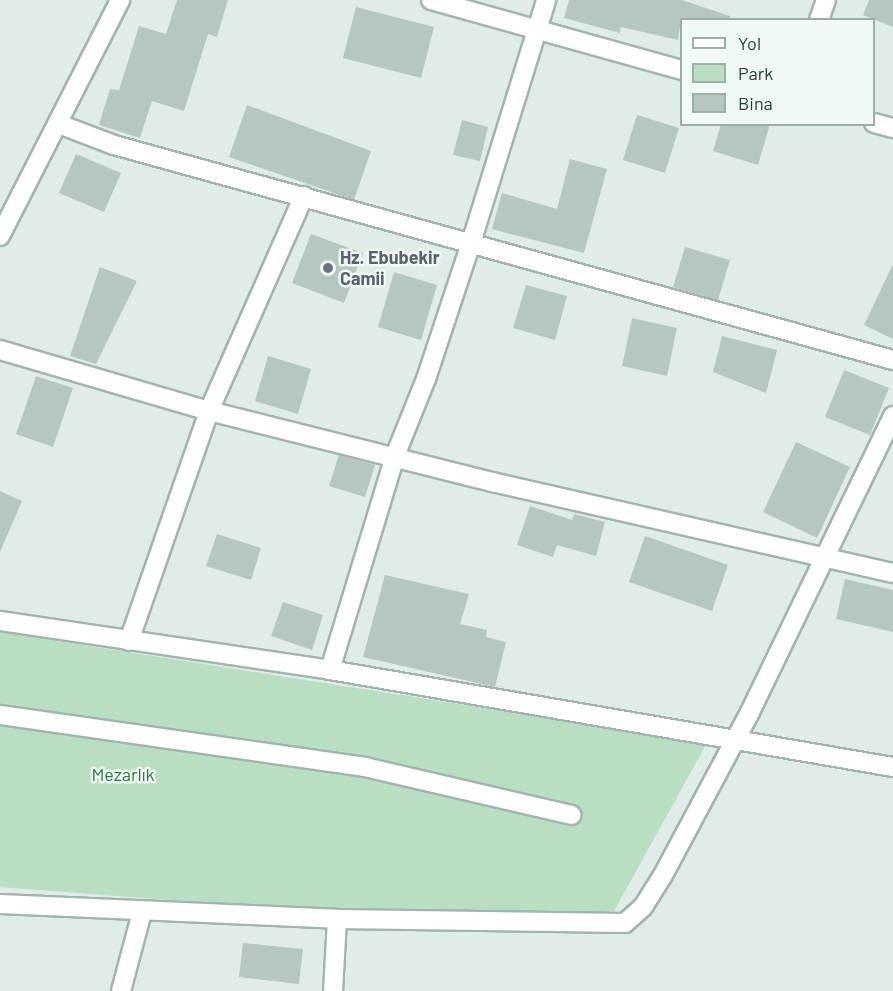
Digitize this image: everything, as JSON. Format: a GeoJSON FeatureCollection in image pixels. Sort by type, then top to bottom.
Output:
{"type":"FeatureCollection","features":[{"type":"Feature","properties":{"kind":"street"},"geometry":{"type":"LineString","coordinates":[[0,236],[120,0]]}},
{"type":"Feature","properties":{"kind":"street"},"geometry":{"type":"LineString","coordinates":[[431,0],[538,28],[680,70]]}},
{"type":"Feature","properties":{"kind":"street"},"geometry":{"type":"LineString","coordinates":[[330,670],[395,456],[426,380],[546,0]]}},
{"type":"Feature","properties":{"kind":"street"},"geometry":{"type":"LineString","coordinates":[[820,18],[826,0]]}},
{"type":"Feature","properties":{"kind":"street"},"geometry":{"type":"LineString","coordinates":[[58,124],[114,145],[893,360]]}},
{"type":"Feature","properties":{"kind":"street"},"geometry":{"type":"LineString","coordinates":[[875,124],[893,128]]}},
{"type":"Feature","properties":{"kind":"street"},"geometry":{"type":"LineString","coordinates":[[129,641],[209,411],[304,196]]}},
{"type":"Feature","properties":{"kind":"street"},"geometry":{"type":"LineString","coordinates":[[0,350],[209,411],[893,573]]}},
{"type":"Feature","properties":{"kind":"street"},"geometry":{"type":"LineString","coordinates":[[0,904],[337,919],[625,923],[643,907],[662,877],[826,558],[893,416]]}},
{"type":"Feature","properties":{"kind":"street"},"geometry":{"type":"LineString","coordinates":[[0,621],[330,670],[893,767]]}},
{"type":"Feature","properties":{"kind":"street"},"geometry":{"type":"LineString","coordinates":[[0,715],[365,767],[571,815]]}},
{"type":"Feature","properties":{"kind":"street"},"geometry":{"type":"LineString","coordinates":[[121,991],[142,912]]}},
{"type":"Feature","properties":{"kind":"street"},"geometry":{"type":"LineString","coordinates":[[333,991],[337,919]]}},
{"type":"Feature","properties":{"kind":"green space","name":"Mezarlık"},"geometry":{"type":"Polygon","coordinates":[[[0,632],[707,743],[614,911],[448,914],[285,909],[0,887],[0,632]]]}},
{"type":"Feature","properties":{"kind":"building"},"geometry":{"type":"Polygon","coordinates":[[[177,0],[228,0],[217,37],[208,34],[184,111],[152,101],[140,138],[99,125],[110,89],[119,90],[139,26],[166,34],[177,0]]]}},
{"type":"Feature","properties":{"kind":"building"},"geometry":{"type":"Polygon","coordinates":[[[569,0],[682,0],[730,16],[730,18],[680,18],[678,40],[621,27],[620,33],[564,18],[569,0]]]}},
{"type":"Feature","properties":{"kind":"building"},"geometry":{"type":"Polygon","coordinates":[[[869,0],[893,0],[893,27],[863,15],[869,0]]]}},
{"type":"Feature","properties":{"kind":"building"},"geometry":{"type":"Polygon","coordinates":[[[356,7],[434,27],[421,78],[343,58],[356,7]]]}},
{"type":"Feature","properties":{"kind":"building"},"geometry":{"type":"Polygon","coordinates":[[[247,105],[371,151],[354,200],[229,157],[247,105]]]}},
{"type":"Feature","properties":{"kind":"building"},"geometry":{"type":"Polygon","coordinates":[[[637,115],[679,128],[665,173],[623,160],[637,115]]]}},
{"type":"Feature","properties":{"kind":"building"},"geometry":{"type":"Polygon","coordinates":[[[462,120],[488,127],[480,161],[453,155],[462,120]]]}},
{"type":"Feature","properties":{"kind":"building"},"geometry":{"type":"Polygon","coordinates":[[[720,126],[769,126],[758,165],[713,151],[720,126]]]}},
{"type":"Feature","properties":{"kind":"building"},"geometry":{"type":"Polygon","coordinates":[[[76,154],[121,173],[104,212],[59,193],[76,154]]]}},
{"type":"Feature","properties":{"kind":"building"},"geometry":{"type":"Polygon","coordinates":[[[570,159],[607,169],[584,253],[492,229],[502,193],[557,209],[570,159]]]}},
{"type":"Feature","properties":{"kind":"building","name":"Hz. Ebubekir Camii"},"geometry":{"type":"Polygon","coordinates":[[[311,234],[363,253],[344,303],[292,283],[311,234]]]}},
{"type":"Feature","properties":{"kind":"building"},"geometry":{"type":"Polygon","coordinates":[[[685,247],[730,260],[718,300],[673,287],[685,247]]]}},
{"type":"Feature","properties":{"kind":"building"},"geometry":{"type":"Polygon","coordinates":[[[893,264],[893,339],[864,325],[893,264]]]}},
{"type":"Feature","properties":{"kind":"building"},"geometry":{"type":"Polygon","coordinates":[[[100,267],[137,281],[96,364],[70,356],[100,267]]]}},
{"type":"Feature","properties":{"kind":"building"},"geometry":{"type":"Polygon","coordinates":[[[394,272],[437,285],[421,340],[378,327],[394,272]]]}},
{"type":"Feature","properties":{"kind":"building"},"geometry":{"type":"Polygon","coordinates":[[[526,285],[567,296],[555,340],[513,328],[526,285]]]}},
{"type":"Feature","properties":{"kind":"building"},"geometry":{"type":"Polygon","coordinates":[[[632,318],[677,328],[667,376],[622,366],[632,318]]]}},
{"type":"Feature","properties":{"kind":"building"},"geometry":{"type":"Polygon","coordinates":[[[722,336],[777,350],[766,393],[713,372],[722,336]]]}},
{"type":"Feature","properties":{"kind":"building"},"geometry":{"type":"Polygon","coordinates":[[[268,356],[311,369],[298,414],[255,401],[268,356]]]}},
{"type":"Feature","properties":{"kind":"building"},"geometry":{"type":"Polygon","coordinates":[[[844,370],[889,388],[870,435],[825,417],[844,370]]]}},
{"type":"Feature","properties":{"kind":"building"},"geometry":{"type":"Polygon","coordinates":[[[36,376],[73,388],[53,447],[16,434],[36,376]]]}},
{"type":"Feature","properties":{"kind":"building"},"geometry":{"type":"Polygon","coordinates":[[[796,442],[850,467],[817,538],[763,512],[796,442]]]}},
{"type":"Feature","properties":{"kind":"building"},"geometry":{"type":"Polygon","coordinates":[[[339,455],[375,465],[365,497],[329,486],[339,455]]]}},
{"type":"Feature","properties":{"kind":"building"},"geometry":{"type":"Polygon","coordinates":[[[0,491],[22,501],[0,552],[0,491]]]}},
{"type":"Feature","properties":{"kind":"building"},"geometry":{"type":"Polygon","coordinates":[[[530,506],[572,520],[574,514],[605,522],[596,556],[557,545],[553,557],[517,545],[530,506]]]}},
{"type":"Feature","properties":{"kind":"building"},"geometry":{"type":"Polygon","coordinates":[[[217,534],[261,548],[251,580],[206,566],[217,534]]]}},
{"type":"Feature","properties":{"kind":"building"},"geometry":{"type":"Polygon","coordinates":[[[645,536],[728,565],[712,611],[629,582],[645,536]]]}},
{"type":"Feature","properties":{"kind":"building"},"geometry":{"type":"Polygon","coordinates":[[[385,575],[469,594],[460,624],[487,630],[486,637],[506,642],[495,687],[363,657],[385,575]]]}},
{"type":"Feature","properties":{"kind":"building"},"geometry":{"type":"Polygon","coordinates":[[[845,579],[893,590],[893,632],[836,619],[845,579]]]}},
{"type":"Feature","properties":{"kind":"building"},"geometry":{"type":"Polygon","coordinates":[[[283,602],[323,615],[312,650],[271,636],[283,602]]]}},
{"type":"Feature","properties":{"kind":"building"},"geometry":{"type":"Polygon","coordinates":[[[243,943],[303,949],[299,984],[239,977],[243,943]]]}},
{"type":"Feature","properties":{"kind":"place","name":"Hz. Ebubekir Camii"},"geometry":{"type":"Point","coordinates":[328,268]}}]}
